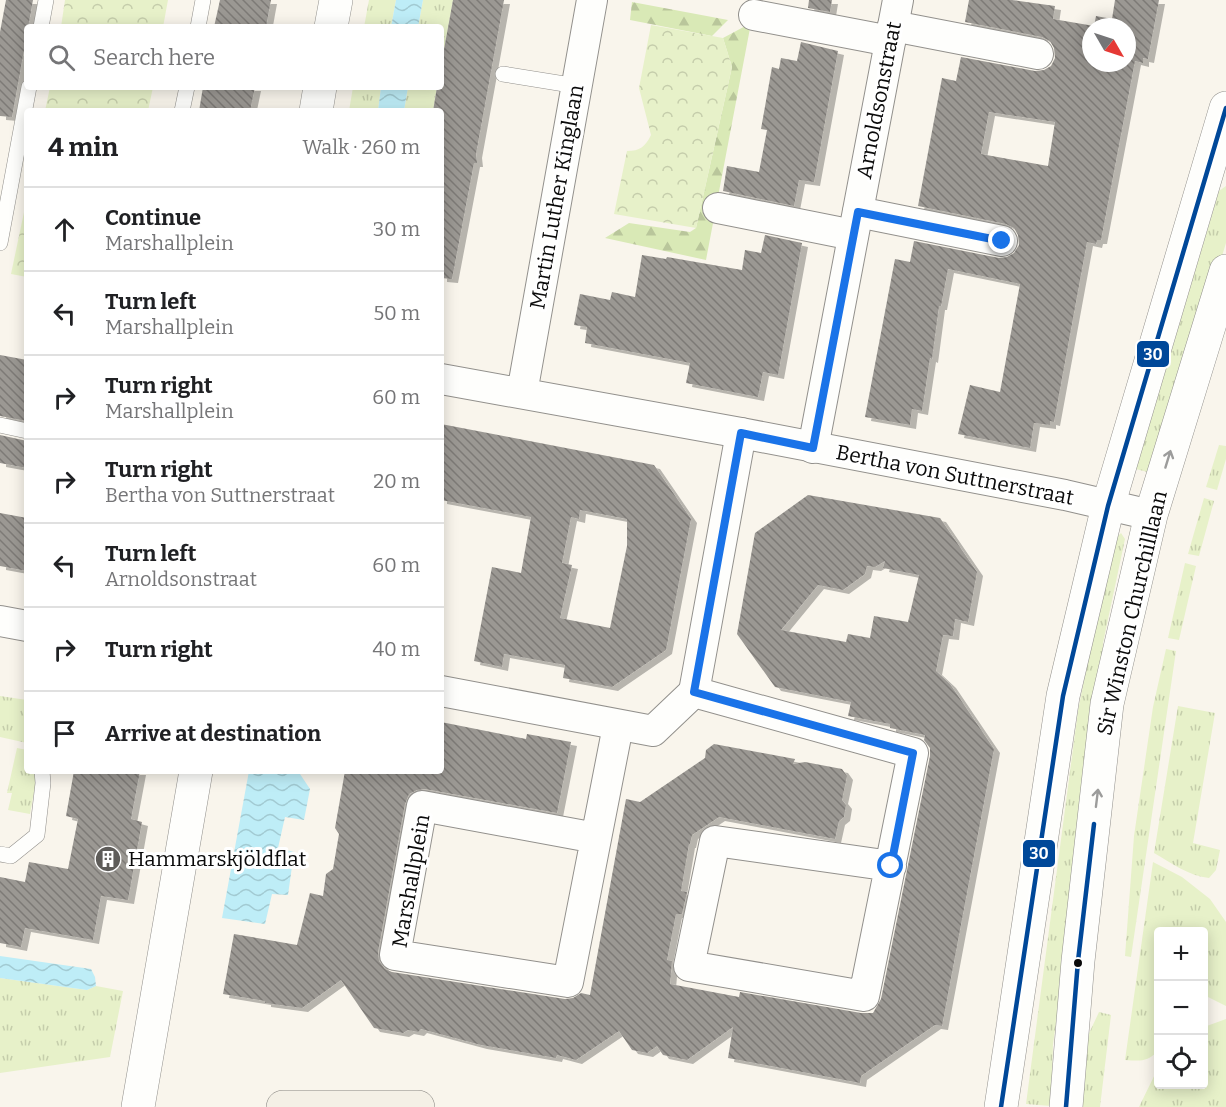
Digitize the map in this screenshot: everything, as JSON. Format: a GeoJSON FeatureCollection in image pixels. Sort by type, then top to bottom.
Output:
{"type":"FeatureCollection","features":[{"type":"Feature","properties":{"kind":"main road"},"geometry":{"type":"LineString","coordinates":[[283,1107],[418,1107]]}},
{"type":"Feature","properties":{"kind":"street"},"geometry":{"type":"LineString","coordinates":[[332,24],[336,0]]}},
{"type":"Feature","properties":{"kind":"street","name":"Martin Luther Kinglaan"},"geometry":{"type":"LineString","coordinates":[[522,393],[592,0]]}},
{"type":"Feature","properties":{"kind":"street"},"geometry":{"type":"LineString","coordinates":[[754,15],[894,22],[1038,54]]}},
{"type":"Feature","properties":{"kind":"street","name":"Arnoldsonstraat"},"geometry":{"type":"LineString","coordinates":[[813,448],[894,22]]}},
{"type":"Feature","properties":{"kind":"street"},"geometry":{"type":"LineString","coordinates":[[316,108],[320,90]]}},
{"type":"Feature","properties":{"kind":"street"},"geometry":{"type":"LineString","coordinates":[[1001,1107],[1063,696],[1108,506],[1217,167],[1226,108]]}},
{"type":"Feature","properties":{"kind":"street"},"geometry":{"type":"LineString","coordinates":[[718,208],[1002,241]]}},
{"type":"Feature","properties":{"kind":"street","name":"Sir Winston Churchilllaan"},"geometry":{"type":"LineString","coordinates":[[1066,1107],[1078,961],[1107,704],[1151,515],[1226,271]]}},
{"type":"Feature","properties":{"kind":"street","name":"Bertha von Suttnerstraat"},"geometry":{"type":"LineString","coordinates":[[444,380],[1065,495],[1151,515]]}},
{"type":"Feature","properties":{"kind":"street"},"geometry":{"type":"LineString","coordinates":[[444,692],[653,731],[694,692],[741,433]]}},
{"type":"Feature","properties":{"kind":"street"},"geometry":{"type":"LineString","coordinates":[[0,621],[24,625]]}},
{"type":"Feature","properties":{"kind":"street"},"geometry":{"type":"LineString","coordinates":[[694,692],[913,753],[891,866],[864,996],[689,966],[715,841],[891,866]]}},
{"type":"Feature","properties":{"kind":"street","name":"Marshallplein"},"geometry":{"type":"LineString","coordinates":[[596,838],[422,806],[394,955],[568,982],[618,726]]}},
{"type":"Feature","properties":{"kind":"street"},"geometry":{"type":"LineString","coordinates":[[138,1107],[195,774]]}},
{"type":"Feature","properties":{"kind":"lane"},"geometry":{"type":"LineString","coordinates":[[41,24],[46,0]]}},
{"type":"Feature","properties":{"kind":"lane"},"geometry":{"type":"LineString","coordinates":[[199,24],[203,0]]}},
{"type":"Feature","properties":{"kind":"lane"},"geometry":{"type":"LineString","coordinates":[[503,74],[577,86]]}},
{"type":"Feature","properties":{"kind":"lane"},"geometry":{"type":"LineString","coordinates":[[24,108],[28,90]]}},
{"type":"Feature","properties":{"kind":"lane"},"geometry":{"type":"LineString","coordinates":[[183,108],[186,90]]}},
{"type":"Feature","properties":{"kind":"lane"},"geometry":{"type":"LineString","coordinates":[[0,243],[3,206],[24,110]]}},
{"type":"Feature","properties":{"kind":"lane"},"geometry":{"type":"LineString","coordinates":[[0,426],[24,430]]}},
{"type":"Feature","properties":{"kind":"lane"},"geometry":{"type":"LineString","coordinates":[[0,854],[11,856],[37,835],[42,774]]}},
{"type":"Feature","properties":{"kind":"green space"},"geometry":{"type":"Polygon","coordinates":[[[65,0],[168,0],[164,24],[61,24],[65,0]]]}},
{"type":"Feature","properties":{"kind":"green space"},"geometry":{"type":"Polygon","coordinates":[[[369,0],[396,0],[392,24],[365,24],[369,0]]]}},
{"type":"Feature","properties":{"kind":"green space"},"geometry":{"type":"Polygon","coordinates":[[[423,0],[453,0],[444,50],[444,24],[419,24],[423,0]]]}},
{"type":"Feature","properties":{"kind":"green space"},"geometry":{"type":"Polygon","coordinates":[[[632,2],[728,20],[712,36],[630,20],[632,2]]]}},
{"type":"Feature","properties":{"kind":"green space"},"geometry":{"type":"Polygon","coordinates":[[[751,23],[706,260],[605,238],[629,223],[690,232],[696,228],[732,67],[723,38],[751,23]]]}},
{"type":"Feature","properties":{"kind":"green space"},"geometry":{"type":"Polygon","coordinates":[[[651,25],[723,38],[732,67],[696,228],[614,214],[627,151],[642,148],[651,135],[639,88],[651,25]]]}},
{"type":"Feature","properties":{"kind":"green space"},"geometry":{"type":"Polygon","coordinates":[[[49,90],[152,90],[149,108],[46,108],[49,90]]]}},
{"type":"Feature","properties":{"kind":"green space"},"geometry":{"type":"Polygon","coordinates":[[[352,90],[381,90],[378,108],[350,108],[352,90]]]}},
{"type":"Feature","properties":{"kind":"green space"},"geometry":{"type":"Polygon","coordinates":[[[408,90],[436,90],[434,108],[404,108],[408,90]]]}},
{"type":"Feature","properties":{"kind":"green space"},"geometry":{"type":"Polygon","coordinates":[[[1226,186],[1226,243],[1155,474],[1136,469],[1219,191],[1226,186]]]}},
{"type":"Feature","properties":{"kind":"green space"},"geometry":{"type":"Polygon","coordinates":[[[24,212],[24,276],[11,274],[24,212]]]}},
{"type":"Feature","properties":{"kind":"green space"},"geometry":{"type":"Polygon","coordinates":[[[1219,445],[1226,446],[1226,459],[1217,490],[1206,487],[1219,445]]]}},
{"type":"Feature","properties":{"kind":"green space"},"geometry":{"type":"Polygon","coordinates":[[[1204,498],[1214,501],[1199,556],[1188,554],[1204,498]]]}},
{"type":"Feature","properties":{"kind":"green space"},"geometry":{"type":"Polygon","coordinates":[[[1121,533],[1125,539],[1103,643],[1101,711],[1053,1044],[1051,1106],[1026,1104],[1078,711],[1115,539],[1121,533]]]}},
{"type":"Feature","properties":{"kind":"green space"},"geometry":{"type":"Polygon","coordinates":[[[1185,563],[1196,566],[1179,640],[1168,638],[1185,563]]]}},
{"type":"Feature","properties":{"kind":"green space"},"geometry":{"type":"Polygon","coordinates":[[[1166,649],[1176,651],[1131,957],[1125,956],[1134,836],[1153,707],[1166,649]]]}},
{"type":"Feature","properties":{"kind":"green space"},"geometry":{"type":"Polygon","coordinates":[[[0,696],[24,700],[24,742],[0,737],[0,696]]]}},
{"type":"Feature","properties":{"kind":"green space"},"geometry":{"type":"Polygon","coordinates":[[[1178,706],[1215,713],[1193,843],[1220,850],[1216,870],[1209,878],[1187,872],[1154,853],[1178,706]]]}},
{"type":"Feature","properties":{"kind":"green space"},"geometry":{"type":"Polygon","coordinates":[[[17,748],[24,749],[24,774],[37,776],[30,814],[8,810],[12,793],[7,793],[17,748]]]}},
{"type":"Feature","properties":{"kind":"green space"},"geometry":{"type":"Polygon","coordinates":[[[1153,862],[1182,877],[1210,899],[1226,922],[1226,1006],[1208,997],[1208,927],[1154,927],[1154,1054],[1143,1060],[1125,1060],[1153,862]]]}},
{"type":"Feature","properties":{"kind":"green space"},"geometry":{"type":"Polygon","coordinates":[[[0,978],[87,990],[96,986],[123,991],[110,1057],[0,1073],[0,978]]]}},
{"type":"Feature","properties":{"kind":"green space"},"geometry":{"type":"Polygon","coordinates":[[[1099,1012],[1111,1015],[1100,1107],[1082,1107],[1085,1042],[1099,1012]]]}},
{"type":"Feature","properties":{"kind":"green space"},"geometry":{"type":"Polygon","coordinates":[[[1226,1019],[1226,1107],[1139,1107],[1154,1076],[1154,1089],[1208,1089],[1208,1026],[1226,1019]]]}},
{"type":"Feature","properties":{"kind":"water"},"geometry":{"type":"Polygon","coordinates":[[[396,0],[423,0],[419,24],[392,24],[396,0]]]}},
{"type":"Feature","properties":{"kind":"water"},"geometry":{"type":"Polygon","coordinates":[[[381,90],[408,90],[404,108],[378,108],[381,90]]]}},
{"type":"Feature","properties":{"kind":"water"},"geometry":{"type":"Polygon","coordinates":[[[248,774],[300,774],[310,789],[304,820],[285,817],[278,848],[294,852],[288,895],[272,894],[265,924],[222,918],[248,774]]]}},
{"type":"Feature","properties":{"kind":"water"},"geometry":{"type":"Polygon","coordinates":[[[0,956],[91,969],[96,986],[87,990],[0,978],[0,956]]]}},
{"type":"Feature","properties":{"kind":"building"},"geometry":{"type":"Polygon","coordinates":[[[6,0],[33,0],[29,24],[24,24],[24,50],[12,117],[0,116],[0,32],[6,0]]]}},
{"type":"Feature","properties":{"kind":"building"},"geometry":{"type":"Polygon","coordinates":[[[220,0],[271,0],[267,24],[215,24],[220,0]]]}},
{"type":"Feature","properties":{"kind":"building"},"geometry":{"type":"Polygon","coordinates":[[[453,0],[504,0],[476,154],[477,163],[474,163],[452,279],[444,278],[444,108],[434,108],[436,90],[444,90],[444,50],[453,0]]]}},
{"type":"Feature","properties":{"kind":"building"},"geometry":{"type":"Polygon","coordinates":[[[809,0],[832,0],[830,12],[808,8],[809,0]]]}},
{"type":"Feature","properties":{"kind":"building"},"geometry":{"type":"Polygon","coordinates":[[[969,0],[1012,0],[1055,6],[1053,19],[1082,24],[1082,72],[1133,72],[1101,240],[1097,240],[1096,244],[1087,242],[1054,422],[1050,421],[1050,425],[1034,423],[1030,448],[958,434],[970,385],[1000,392],[1020,284],[948,269],[941,306],[939,306],[922,411],[912,409],[910,425],[865,417],[895,259],[910,262],[914,241],[999,258],[1014,253],[1019,245],[1018,235],[1014,228],[1006,224],[918,206],[942,78],[956,81],[961,57],[1035,71],[1044,70],[1051,66],[1055,58],[1054,48],[1050,41],[1042,37],[965,22],[969,0]],[[989,112],[981,154],[1048,166],[1055,122],[989,112]]]}},
{"type":"Feature","properties":{"kind":"building"},"geometry":{"type":"Polygon","coordinates":[[[1115,0],[1159,0],[1148,59],[1143,58],[1143,63],[1136,61],[1136,18],[1112,18],[1115,0]]]}},
{"type":"Feature","properties":{"kind":"building"},"geometry":{"type":"Polygon","coordinates":[[[801,42],[838,51],[814,182],[799,180],[794,206],[723,191],[727,166],[759,172],[767,130],[761,129],[772,67],[779,69],[781,58],[797,61],[801,42]]]}},
{"type":"Feature","properties":{"kind":"building"},"geometry":{"type":"Polygon","coordinates":[[[202,90],[254,90],[251,108],[200,108],[202,90]]]}},
{"type":"Feature","properties":{"kind":"building"},"geometry":{"type":"Polygon","coordinates":[[[765,235],[802,243],[778,375],[763,372],[758,397],[686,383],[690,363],[585,343],[587,327],[574,325],[580,294],[610,300],[612,292],[635,297],[642,255],[742,270],[745,250],[761,253],[765,235]]]}},
{"type":"Feature","properties":{"kind":"building"},"geometry":{"type":"Polygon","coordinates":[[[0,355],[24,359],[24,420],[0,416],[0,355]]]}},
{"type":"Feature","properties":{"kind":"building"},"geometry":{"type":"Polygon","coordinates":[[[444,425],[654,465],[691,519],[666,650],[612,687],[563,678],[565,665],[504,654],[502,667],[474,661],[492,567],[521,573],[531,517],[444,501],[444,425]],[[580,510],[579,519],[571,517],[562,563],[572,565],[560,618],[610,628],[627,546],[627,519],[580,510]]]}},
{"type":"Feature","properties":{"kind":"building"},"geometry":{"type":"Polygon","coordinates":[[[0,435],[24,440],[24,467],[0,463],[0,435]]]}},
{"type":"Feature","properties":{"kind":"building"},"geometry":{"type":"Polygon","coordinates":[[[808,495],[940,518],[977,572],[968,622],[955,619],[953,636],[943,635],[936,671],[950,684],[994,749],[942,1026],[935,1025],[861,1076],[860,1083],[728,1058],[733,1027],[687,1060],[663,1055],[657,1046],[647,1053],[632,1050],[619,1031],[576,1060],[557,1055],[556,1058],[481,1045],[421,1029],[418,1032],[408,1030],[403,1033],[374,1028],[341,980],[302,1008],[223,994],[234,934],[297,945],[310,893],[323,896],[326,874],[333,869],[339,834],[335,828],[344,774],[444,774],[444,723],[526,739],[527,734],[571,742],[557,813],[425,789],[409,794],[405,804],[378,952],[379,961],[385,969],[392,972],[565,999],[573,998],[581,993],[590,995],[626,799],[640,802],[705,758],[706,750],[714,744],[795,759],[793,764],[805,762],[842,769],[847,776],[842,800],[846,805],[844,817],[839,821],[835,839],[719,817],[692,835],[681,891],[687,892],[682,914],[676,914],[667,960],[672,961],[670,984],[739,997],[740,992],[861,1013],[873,1013],[881,999],[930,748],[924,740],[925,735],[890,728],[890,724],[848,716],[851,702],[775,687],[737,634],[755,533],[808,495]],[[885,561],[875,567],[867,566],[865,574],[843,590],[818,585],[781,630],[846,642],[848,634],[870,638],[874,616],[908,622],[919,575],[883,568],[885,561]]]}},
{"type":"Feature","properties":{"kind":"building"},"geometry":{"type":"Polygon","coordinates":[[[0,513],[24,517],[24,570],[0,566],[0,513]]]}},
{"type":"Feature","properties":{"kind":"building","name":"Hammarskjöldflat"},"geometry":{"type":"Polygon","coordinates":[[[73,774],[139,774],[131,819],[142,822],[128,900],[101,896],[93,940],[25,928],[21,947],[0,943],[0,877],[25,882],[29,862],[68,869],[78,819],[66,816],[73,774]]]}},
{"type":"Feature","properties":{"kind":"transit line","name":"30"},"geometry":{"type":"LineString","coordinates":[[1001,1107],[1063,696],[1108,506],[1226,108]]}},
{"type":"Feature","properties":{"kind":"transit line","name":"30"},"geometry":{"type":"LineString","coordinates":[[1066,1107],[1078,961],[1094,824]]}},
{"type":"Feature","properties":{"kind":"place","name":"Hammarskjöldflat"},"geometry":{"type":"Point","coordinates":[108,859]}},
{"type":"Feature","properties":{"kind":"route"},"geometry":{"type":"LineString","coordinates":[[891,866],[913,753],[694,692],[741,433],[813,448],[858,212],[1002,241]]}}]}
